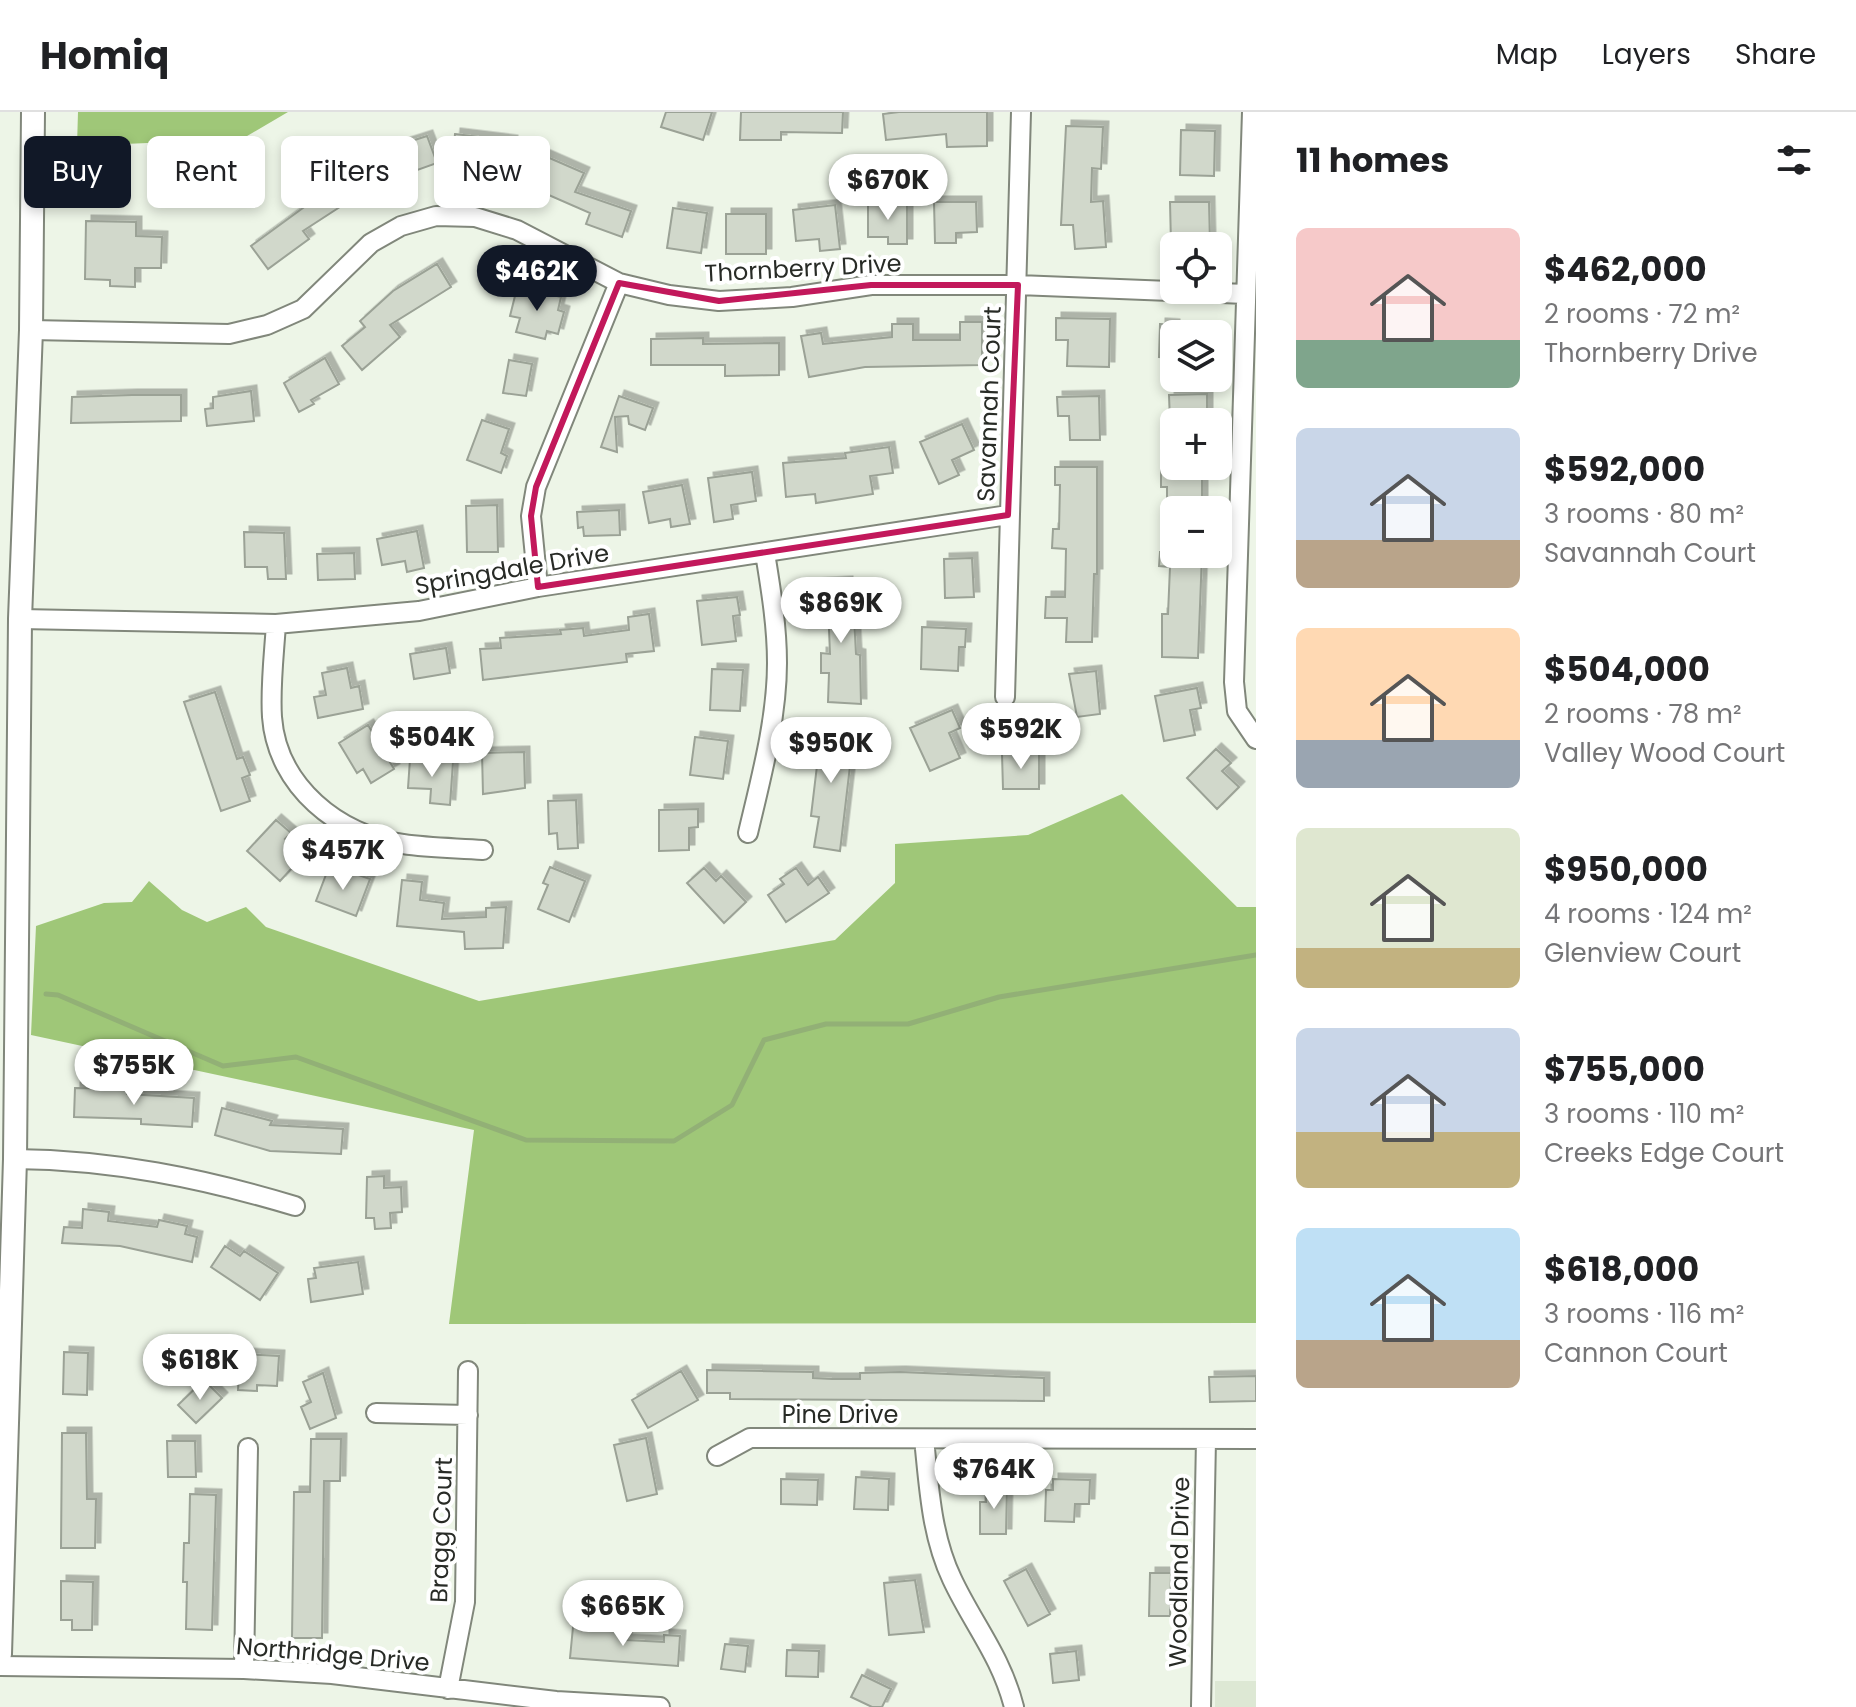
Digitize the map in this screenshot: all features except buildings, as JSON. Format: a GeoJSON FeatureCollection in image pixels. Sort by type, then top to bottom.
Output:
{"type":"FeatureCollection","features":[{"type":"Feature","properties":{"kind":"street"},"geometry":{"type":"LineString","coordinates":[[0,1654],[6,1264],[15,1159],[10,619],[31,330],[33,112]]}},
{"type":"Feature","properties":{"kind":"street","name":"Savannah Court"},"geometry":{"type":"LineString","coordinates":[[1005,697],[1021,112]]}},
{"type":"Feature","properties":{"kind":"street"},"geometry":{"type":"LineString","coordinates":[[1252,112],[1235,653],[1237,711],[1256,739]]}},
{"type":"Feature","properties":{"kind":"street","name":"Thornberry Drive"},"geometry":{"type":"LineString","coordinates":[[31,330],[229,334],[267,325],[303,309],[371,243],[401,226],[436,216],[475,217],[517,230],[619,283],[669,295],[719,301],[792,297],[871,285],[1018,285],[1246,294]]}},
{"type":"Feature","properties":{"kind":"street"},"geometry":{"type":"LineString","coordinates":[[538,587],[531,516],[536,487],[619,283]]}},
{"type":"Feature","properties":{"kind":"street","name":"Springdale Drive"},"geometry":{"type":"LineString","coordinates":[[10,619],[276,624],[419,611],[538,587],[1008,515]]}},
{"type":"Feature","properties":{"kind":"street"},"geometry":{"type":"LineString","coordinates":[[748,833],[769,728],[777,666],[765,553]]}},
{"type":"Feature","properties":{"kind":"street"},"geometry":{"type":"LineString","coordinates":[[276,624],[272,720],[286,765],[311,802],[351,831],[401,844],[483,850]]}},
{"type":"Feature","properties":{"kind":"street"},"geometry":{"type":"LineString","coordinates":[[15,1159],[66,1160],[156,1170],[295,1206]]}},
{"type":"Feature","properties":{"kind":"street","name":"Bragg Court"},"geometry":{"type":"LineString","coordinates":[[437,1707],[465,1602],[468,1371]]}},
{"type":"Feature","properties":{"kind":"street"},"geometry":{"type":"LineString","coordinates":[[376,1413],[468,1415]]}},
{"type":"Feature","properties":{"kind":"street","name":"Pine Drive"},"geometry":{"type":"LineString","coordinates":[[717,1456],[750,1438],[1256,1439]]}},
{"type":"Feature","properties":{"kind":"street"},"geometry":{"type":"LineString","coordinates":[[924,1439],[934,1526],[952,1579],[994,1650],[1014,1707]]}},
{"type":"Feature","properties":{"kind":"street","name":"Woodland Drive"},"geometry":{"type":"LineString","coordinates":[[1201,1707],[1206,1439]]}},
{"type":"Feature","properties":{"kind":"street"},"geometry":{"type":"LineString","coordinates":[[244,1669],[248,1448]]}},
{"type":"Feature","properties":{"kind":"street","name":"Northridge Drive"},"geometry":{"type":"LineString","coordinates":[[0,1666],[244,1669],[332,1674],[443,1688],[660,1707]]}},
{"type":"Feature","properties":{"kind":"highlighted area"},"geometry":{"type":"Polygon","coordinates":[[[619,283],[719,301],[871,285],[1018,285],[1008,515],[538,587],[531,516],[536,487],[619,283]]]}},
{"type":"Feature","properties":{"kind":"shaded area"},"geometry":{"type":"Polygon","coordinates":[[[1215,1681],[1256,1681],[1256,1707],[1215,1707],[1215,1681]]]}},
{"type":"Feature","properties":{"kind":"green space"},"geometry":{"type":"Polygon","coordinates":[[[78,112],[288,112],[247,136],[147,136],[147,143],[131,144],[131,136],[77,136],[78,112]]]}},
{"type":"Feature","properties":{"kind":"green space"},"geometry":{"type":"Polygon","coordinates":[[[1122,794],[1237,907],[1256,907],[1256,1323],[449,1324],[474,1130],[31,1035],[36,926],[104,903],[132,902],[149,881],[182,910],[207,922],[246,907],[266,927],[479,1001],[835,940],[895,883],[895,844],[1028,835],[1122,794]]]}},
{"type":"Feature","properties":{"kind":"waterway"},"geometry":{"type":"LineString","coordinates":[[46,994],[58,995],[223,1066],[296,1057],[526,1140],[674,1141],[732,1105],[764,1040],[826,1024],[908,1024],[999,997],[1256,955]]}}]}
